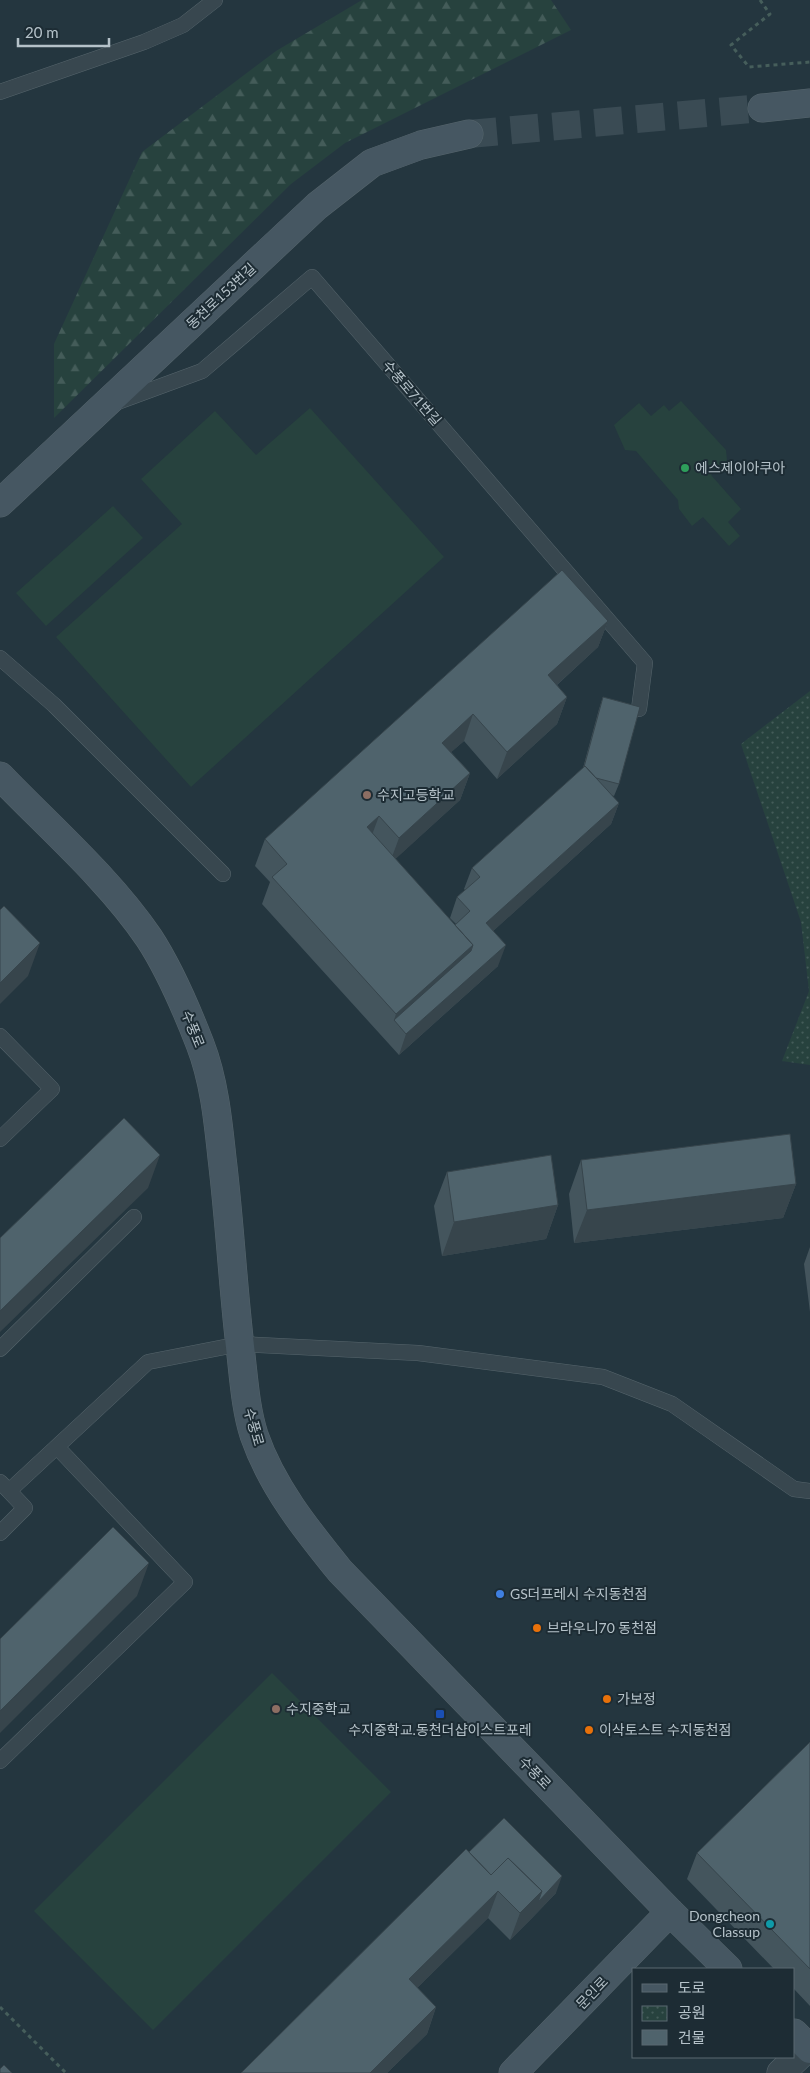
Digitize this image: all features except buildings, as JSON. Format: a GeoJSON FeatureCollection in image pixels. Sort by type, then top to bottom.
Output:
{"type":"FeatureCollection","features":[{"type":"Feature","properties":{"kind":"street"},"geometry":{"type":"LineString","coordinates":[[762,108],[810,103]]}},
{"type":"Feature","properties":{"kind":"street","name":"동천로153번길"},"geometry":{"type":"LineString","coordinates":[[0,503],[317,206],[372,163],[421,145],[469,134]]}},
{"type":"Feature","properties":{"kind":"street","name":"수풍로"},"geometry":{"type":"LineString","coordinates":[[0,776],[99,878],[134,918],[162,960],[197,1037],[218,1115],[229,1212],[240,1344],[248,1407],[254,1435],[271,1477],[304,1526],[340,1571],[670,1912],[727,1968]]}},
{"type":"Feature","properties":{"kind":"street","name":"문인로"},"geometry":{"type":"LineString","coordinates":[[513,2073],[670,1912]]}},
{"type":"Feature","properties":{"kind":"street"},"geometry":{"type":"LineString","coordinates":[[795,2055],[804,2043]]}},
{"type":"Feature","properties":{"kind":"street"},"geometry":{"type":"LineString","coordinates":[[781,2073],[792,2058]]}},
{"type":"Feature","properties":{"kind":"lane"},"geometry":{"type":"LineString","coordinates":[[0,92],[144,42],[183,25],[215,0]]}},
{"type":"Feature","properties":{"kind":"lane","name":"수풍로71번길"},"geometry":{"type":"LineString","coordinates":[[102,408],[202,371],[312,277],[646,663],[639,709]]}},
{"type":"Feature","properties":{"kind":"lane"},"geometry":{"type":"LineString","coordinates":[[0,658],[54,705],[223,874]]}},
{"type":"Feature","properties":{"kind":"lane"},"geometry":{"type":"LineString","coordinates":[[0,1036],[52,1089],[0,1140]]}},
{"type":"Feature","properties":{"kind":"lane"},"geometry":{"type":"LineString","coordinates":[[0,1349],[134,1218]]}},
{"type":"Feature","properties":{"kind":"lane"},"geometry":{"type":"LineString","coordinates":[[0,1533],[25,1508],[5,1487],[57,1447],[148,1362],[240,1344],[418,1354],[603,1377],[672,1404],[794,1489],[810,1491]]}},
{"type":"Feature","properties":{"kind":"lane"},"geometry":{"type":"LineString","coordinates":[[0,1761],[186,1582],[57,1447]]}},
{"type":"Feature","properties":{"kind":"path"},"geometry":{"type":"LineString","coordinates":[[760,0],[770,14],[730,45],[749,67],[810,62]]}},
{"type":"Feature","properties":{"kind":"path"},"geometry":{"type":"LineString","coordinates":[[0,2007],[66,2073]]}},
{"type":"Feature","properties":{"kind":"green space"},"geometry":{"type":"Polygon","coordinates":[[[362,0],[551,0],[571,30],[345,143],[291,184],[54,418],[54,344],[142,152],[276,51],[362,0]]]}},
{"type":"Feature","properties":{"kind":"green space","name":"에스제이아쿠아"},"geometry":{"type":"Polygon","coordinates":[[[681,401],[726,450],[727,461],[711,475],[741,509],[728,522],[740,536],[729,546],[703,517],[692,526],[679,509],[678,500],[636,451],[625,450],[614,425],[639,403],[651,416],[664,405],[669,411],[681,401]]]}},
{"type":"Feature","properties":{"kind":"green space"},"geometry":{"type":"Polygon","coordinates":[[[310,408],[444,557],[191,787],[56,637],[182,524],[141,479],[215,411],[256,455],[310,408]]]}},
{"type":"Feature","properties":{"kind":"green space"},"geometry":{"type":"Polygon","coordinates":[[[113,506],[143,538],[46,626],[16,593],[113,506]]]}},
{"type":"Feature","properties":{"kind":"green space"},"geometry":{"type":"Polygon","coordinates":[[[810,691],[810,1065],[782,1061],[809,991],[801,922],[741,744],[810,691]]]}},
{"type":"Feature","properties":{"kind":"green space"},"geometry":{"type":"Polygon","coordinates":[[[272,1673],[391,1792],[153,2030],[34,1911],[272,1673]]]}},
{"type":"Feature","properties":{"kind":"tunnel"},"geometry":{"type":"LineString","coordinates":[[469,134],[762,108]]}},
{"type":"Feature","properties":{"kind":"place","name":"에스제이아쿠아"},"geometry":{"type":"Point","coordinates":[685,468]}},
{"type":"Feature","properties":{"kind":"place","name":"수지고등학교"},"geometry":{"type":"Point","coordinates":[367,795]}},
{"type":"Feature","properties":{"kind":"place","name":"GS더프레시 수지동천점"},"geometry":{"type":"Point","coordinates":[500,1594]}},
{"type":"Feature","properties":{"kind":"place","name":"브라우니70 동천점"},"geometry":{"type":"Point","coordinates":[537,1628]}},
{"type":"Feature","properties":{"kind":"place","name":"가보정"},"geometry":{"type":"Point","coordinates":[607,1699]}},
{"type":"Feature","properties":{"kind":"place","name":"수지중학교"},"geometry":{"type":"Point","coordinates":[276,1709]}},
{"type":"Feature","properties":{"kind":"place","name":"수지중학교.동천더샵이스트포레"},"geometry":{"type":"Point","coordinates":[440,1714]}},
{"type":"Feature","properties":{"kind":"place","name":"이삭토스트 수지동천점"},"geometry":{"type":"Point","coordinates":[589,1730]}},
{"type":"Feature","properties":{"kind":"place","name":"Dongcheon Classup"},"geometry":{"type":"Point","coordinates":[770,1924]}}]}
